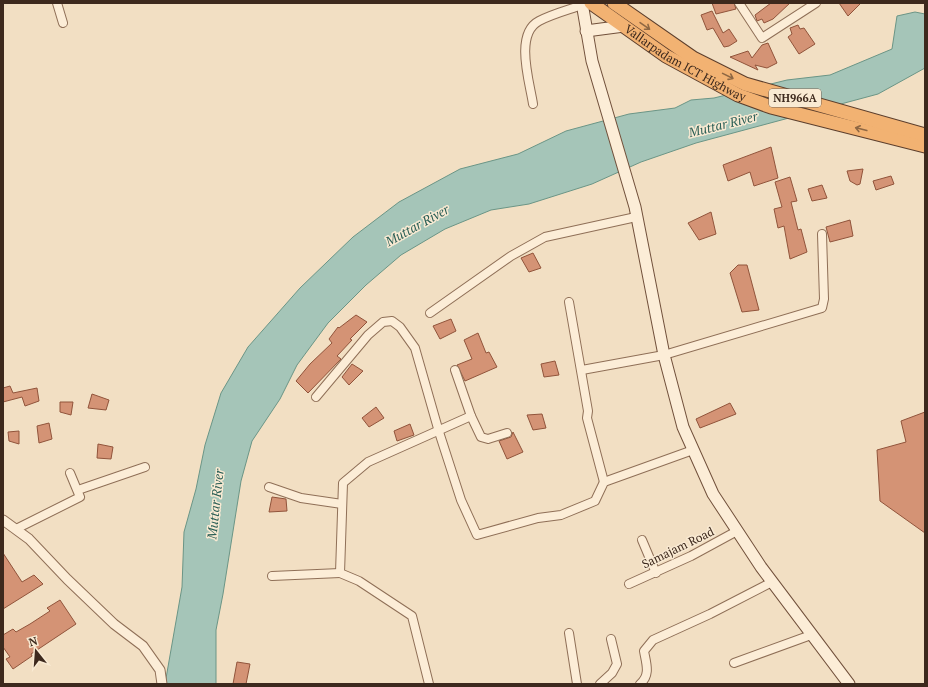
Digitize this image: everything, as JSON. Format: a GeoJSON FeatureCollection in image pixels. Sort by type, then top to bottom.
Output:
{"type":"FeatureCollection","features":[{"type":"Feature","properties":{"kind":"highway","name":"Vallarpadam ICT Highway"},"geometry":{"type":"LineString","coordinates":[[614,3],[689,63]]}},
{"type":"Feature","properties":{"kind":"highway","name":"Vallarpadam ICT Highway"},"geometry":{"type":"LineString","coordinates":[[585,4],[689,63],[738,95],[772,107],[900,134],[925,135]]}},
{"type":"Feature","properties":{"kind":"highway","name":"Vallarpadam ICT Highway"},"geometry":{"type":"LineString","coordinates":[[900,134],[925,146]]}},
{"type":"Feature","properties":{"kind":"main road"},"geometry":{"type":"LineString","coordinates":[[585,4],[586,31],[592,61],[636,212],[664,355],[683,427],[713,494],[772,582],[849,684]]}},
{"type":"Feature","properties":{"kind":"main road"},"geometry":{"type":"LineString","coordinates":[[586,31],[624,26]]}},
{"type":"Feature","properties":{"kind":"street"},"geometry":{"type":"LineString","coordinates":[[57,3],[63,23]]}},
{"type":"Feature","properties":{"kind":"street"},"geometry":{"type":"LineString","coordinates":[[739,3],[762,38],[816,3]]}},
{"type":"Feature","properties":{"kind":"street"},"geometry":{"type":"LineString","coordinates":[[533,104],[524,49],[532,26],[539,21],[585,4]]}},
{"type":"Feature","properties":{"kind":"street"},"geometry":{"type":"LineString","coordinates":[[430,313],[511,256],[545,237],[636,212]]}},
{"type":"Feature","properties":{"kind":"street"},"geometry":{"type":"LineString","coordinates":[[582,370],[664,355],[822,308],[824,299],[822,234]]}},
{"type":"Feature","properties":{"kind":"street"},"geometry":{"type":"LineString","coordinates":[[316,397],[368,335],[383,322],[392,321],[400,327],[415,348],[439,432],[462,500],[477,535],[538,518],[561,515],[595,501],[604,482],[587,418],[588,411],[582,370],[569,302]]}},
{"type":"Feature","properties":{"kind":"street"},"geometry":{"type":"LineString","coordinates":[[455,370],[478,433],[483,438],[507,433]]}},
{"type":"Feature","properties":{"kind":"street"},"geometry":{"type":"LineString","coordinates":[[340,573],[343,483],[368,462],[439,432],[471,416]]}},
{"type":"Feature","properties":{"kind":"street"},"geometry":{"type":"LineString","coordinates":[[604,482],[693,450]]}},
{"type":"Feature","properties":{"kind":"street"},"geometry":{"type":"LineString","coordinates":[[78,490],[145,466]]}},
{"type":"Feature","properties":{"kind":"street"},"geometry":{"type":"LineString","coordinates":[[16,529],[80,498],[70,473]]}},
{"type":"Feature","properties":{"kind":"street"},"geometry":{"type":"LineString","coordinates":[[269,487],[301,498],[342,504]]}},
{"type":"Feature","properties":{"kind":"street"},"geometry":{"type":"LineString","coordinates":[[3,520],[34,544],[67,579],[114,624],[144,646],[160,670],[162,684]]}},
{"type":"Feature","properties":{"kind":"street","name":"Samajam Road"},"geometry":{"type":"LineString","coordinates":[[629,584],[656,573],[737,531]]}},
{"type":"Feature","properties":{"kind":"street"},"geometry":{"type":"LineString","coordinates":[[642,540],[656,573]]}},
{"type":"Feature","properties":{"kind":"street"},"geometry":{"type":"LineString","coordinates":[[272,576],[340,573],[359,581],[412,616],[429,684]]}},
{"type":"Feature","properties":{"kind":"street"},"geometry":{"type":"LineString","coordinates":[[640,684],[645,680],[648,673],[644,651],[653,640],[710,614],[772,582]]}},
{"type":"Feature","properties":{"kind":"street"},"geometry":{"type":"LineString","coordinates":[[569,633],[577,684]]}},
{"type":"Feature","properties":{"kind":"street"},"geometry":{"type":"LineString","coordinates":[[734,663],[811,635]]}},
{"type":"Feature","properties":{"kind":"street"},"geometry":{"type":"LineString","coordinates":[[600,684],[612,673],[617,664],[610,639]]}},
{"type":"Feature","properties":{"kind":"water","name":"Muttar River"},"geometry":{"type":"Polygon","coordinates":[[[915,12],[925,14],[925,68],[878,94],[696,143],[641,162],[592,184],[529,204],[491,210],[445,229],[401,255],[366,285],[328,323],[297,365],[280,399],[252,441],[241,481],[216,630],[216,684],[165,684],[182,587],[184,532],[196,489],[205,445],[221,393],[248,347],[300,288],[353,237],[399,202],[460,169],[518,154],[566,131],[629,114],[675,108],[691,100],[714,98],[787,80],[830,75],[892,49],[897,16],[915,12]]]}},
{"type":"Feature","properties":{"kind":"building"},"geometry":{"type":"Polygon","coordinates":[[[712,3],[734,3],[736,9],[716,14],[712,3]]]}},
{"type":"Feature","properties":{"kind":"building"},"geometry":{"type":"Polygon","coordinates":[[[771,3],[790,3],[773,19],[764,23],[762,19],[757,21],[755,15],[771,3]]]}},
{"type":"Feature","properties":{"kind":"building"},"geometry":{"type":"Polygon","coordinates":[[[839,3],[861,3],[848,16],[839,3]]]}},
{"type":"Feature","properties":{"kind":"building"},"geometry":{"type":"Polygon","coordinates":[[[712,11],[723,33],[729,29],[737,41],[724,47],[713,28],[707,30],[701,15],[712,11]]]}},
{"type":"Feature","properties":{"kind":"building"},"geometry":{"type":"Polygon","coordinates":[[[798,25],[800,29],[804,28],[815,44],[799,54],[788,37],[792,34],[790,28],[798,25]]]}},
{"type":"Feature","properties":{"kind":"building"},"geometry":{"type":"Polygon","coordinates":[[[768,43],[777,63],[767,68],[755,65],[758,70],[730,57],[748,51],[752,58],[762,45],[768,43]]]}},
{"type":"Feature","properties":{"kind":"building"},"geometry":{"type":"Polygon","coordinates":[[[771,147],[778,178],[754,186],[750,172],[728,181],[723,165],[771,147]]]}},
{"type":"Feature","properties":{"kind":"building"},"geometry":{"type":"Polygon","coordinates":[[[863,169],[860,184],[857,185],[850,181],[847,171],[863,169]]]}},
{"type":"Feature","properties":{"kind":"building"},"geometry":{"type":"Polygon","coordinates":[[[891,176],[894,184],[876,190],[873,181],[891,176]]]}},
{"type":"Feature","properties":{"kind":"building"},"geometry":{"type":"Polygon","coordinates":[[[790,177],[797,201],[791,202],[798,230],[801,229],[807,252],[790,259],[784,226],[778,228],[774,209],[782,207],[775,182],[790,177]]]}},
{"type":"Feature","properties":{"kind":"building"},"geometry":{"type":"Polygon","coordinates":[[[822,185],[827,198],[812,201],[808,189],[822,185]]]}},
{"type":"Feature","properties":{"kind":"building"},"geometry":{"type":"Polygon","coordinates":[[[711,212],[716,234],[699,240],[688,223],[711,212]]]}},
{"type":"Feature","properties":{"kind":"building"},"geometry":{"type":"Polygon","coordinates":[[[850,220],[853,236],[830,242],[826,227],[850,220]]]}},
{"type":"Feature","properties":{"kind":"building"},"geometry":{"type":"Polygon","coordinates":[[[533,253],[541,268],[529,272],[521,258],[533,253]]]}},
{"type":"Feature","properties":{"kind":"building"},"geometry":{"type":"Polygon","coordinates":[[[738,265],[747,265],[759,310],[742,312],[730,273],[738,265]]]}},
{"type":"Feature","properties":{"kind":"building"},"geometry":{"type":"Polygon","coordinates":[[[356,315],[367,322],[350,339],[352,340],[337,356],[341,359],[308,393],[296,381],[310,364],[332,343],[329,339],[338,327],[339,328],[356,315]]]}},
{"type":"Feature","properties":{"kind":"building"},"geometry":{"type":"Polygon","coordinates":[[[451,319],[456,331],[440,339],[433,326],[451,319]]]}},
{"type":"Feature","properties":{"kind":"building"},"geometry":{"type":"Polygon","coordinates":[[[478,333],[486,353],[489,352],[497,367],[465,381],[457,365],[472,359],[464,340],[478,333]]]}},
{"type":"Feature","properties":{"kind":"building"},"geometry":{"type":"Polygon","coordinates":[[[555,361],[559,375],[544,377],[541,364],[555,361]]]}},
{"type":"Feature","properties":{"kind":"building"},"geometry":{"type":"Polygon","coordinates":[[[352,364],[363,371],[349,385],[342,377],[352,364]]]}},
{"type":"Feature","properties":{"kind":"building"},"geometry":{"type":"Polygon","coordinates":[[[10,386],[13,393],[37,388],[39,401],[25,406],[22,397],[3,402],[3,388],[10,386]]]}},
{"type":"Feature","properties":{"kind":"building"},"geometry":{"type":"Polygon","coordinates":[[[92,394],[109,400],[106,410],[88,408],[92,394]]]}},
{"type":"Feature","properties":{"kind":"building"},"geometry":{"type":"Polygon","coordinates":[[[60,402],[73,402],[71,415],[60,412],[60,402]]]}},
{"type":"Feature","properties":{"kind":"building"},"geometry":{"type":"Polygon","coordinates":[[[730,403],[736,414],[700,428],[696,419],[730,403]]]}},
{"type":"Feature","properties":{"kind":"building"},"geometry":{"type":"Polygon","coordinates":[[[376,407],[384,418],[369,427],[362,418],[376,407]]]}},
{"type":"Feature","properties":{"kind":"building"},"geometry":{"type":"Polygon","coordinates":[[[925,412],[925,533],[880,501],[877,450],[906,442],[901,421],[925,412]]]}},
{"type":"Feature","properties":{"kind":"building"},"geometry":{"type":"Polygon","coordinates":[[[542,414],[546,428],[533,430],[527,415],[542,414]]]}},
{"type":"Feature","properties":{"kind":"building"},"geometry":{"type":"Polygon","coordinates":[[[49,423],[52,439],[39,443],[37,426],[49,423]]]}},
{"type":"Feature","properties":{"kind":"building"},"geometry":{"type":"Polygon","coordinates":[[[410,424],[414,435],[397,441],[394,431],[410,424]]]}},
{"type":"Feature","properties":{"kind":"building"},"geometry":{"type":"Polygon","coordinates":[[[19,431],[19,444],[9,441],[8,432],[19,431]]]}},
{"type":"Feature","properties":{"kind":"building"},"geometry":{"type":"Polygon","coordinates":[[[513,432],[523,452],[507,459],[499,441],[511,437],[513,432]]]}},
{"type":"Feature","properties":{"kind":"building"},"geometry":{"type":"Polygon","coordinates":[[[98,444],[113,447],[111,459],[97,458],[98,444]]]}},
{"type":"Feature","properties":{"kind":"building"},"geometry":{"type":"Polygon","coordinates":[[[272,497],[286,499],[287,511],[269,512],[272,497]]]}},
{"type":"Feature","properties":{"kind":"building"},"geometry":{"type":"Polygon","coordinates":[[[3,553],[22,582],[34,575],[43,584],[3,609],[3,553]]]}},
{"type":"Feature","properties":{"kind":"building"},"geometry":{"type":"Polygon","coordinates":[[[60,600],[76,624],[31,654],[32,656],[13,669],[6,659],[10,657],[3,647],[3,635],[13,629],[16,632],[30,624],[50,611],[47,608],[60,600]]]}},
{"type":"Feature","properties":{"kind":"building"},"geometry":{"type":"Polygon","coordinates":[[[237,662],[250,664],[246,684],[233,684],[237,662]]]}}]}
